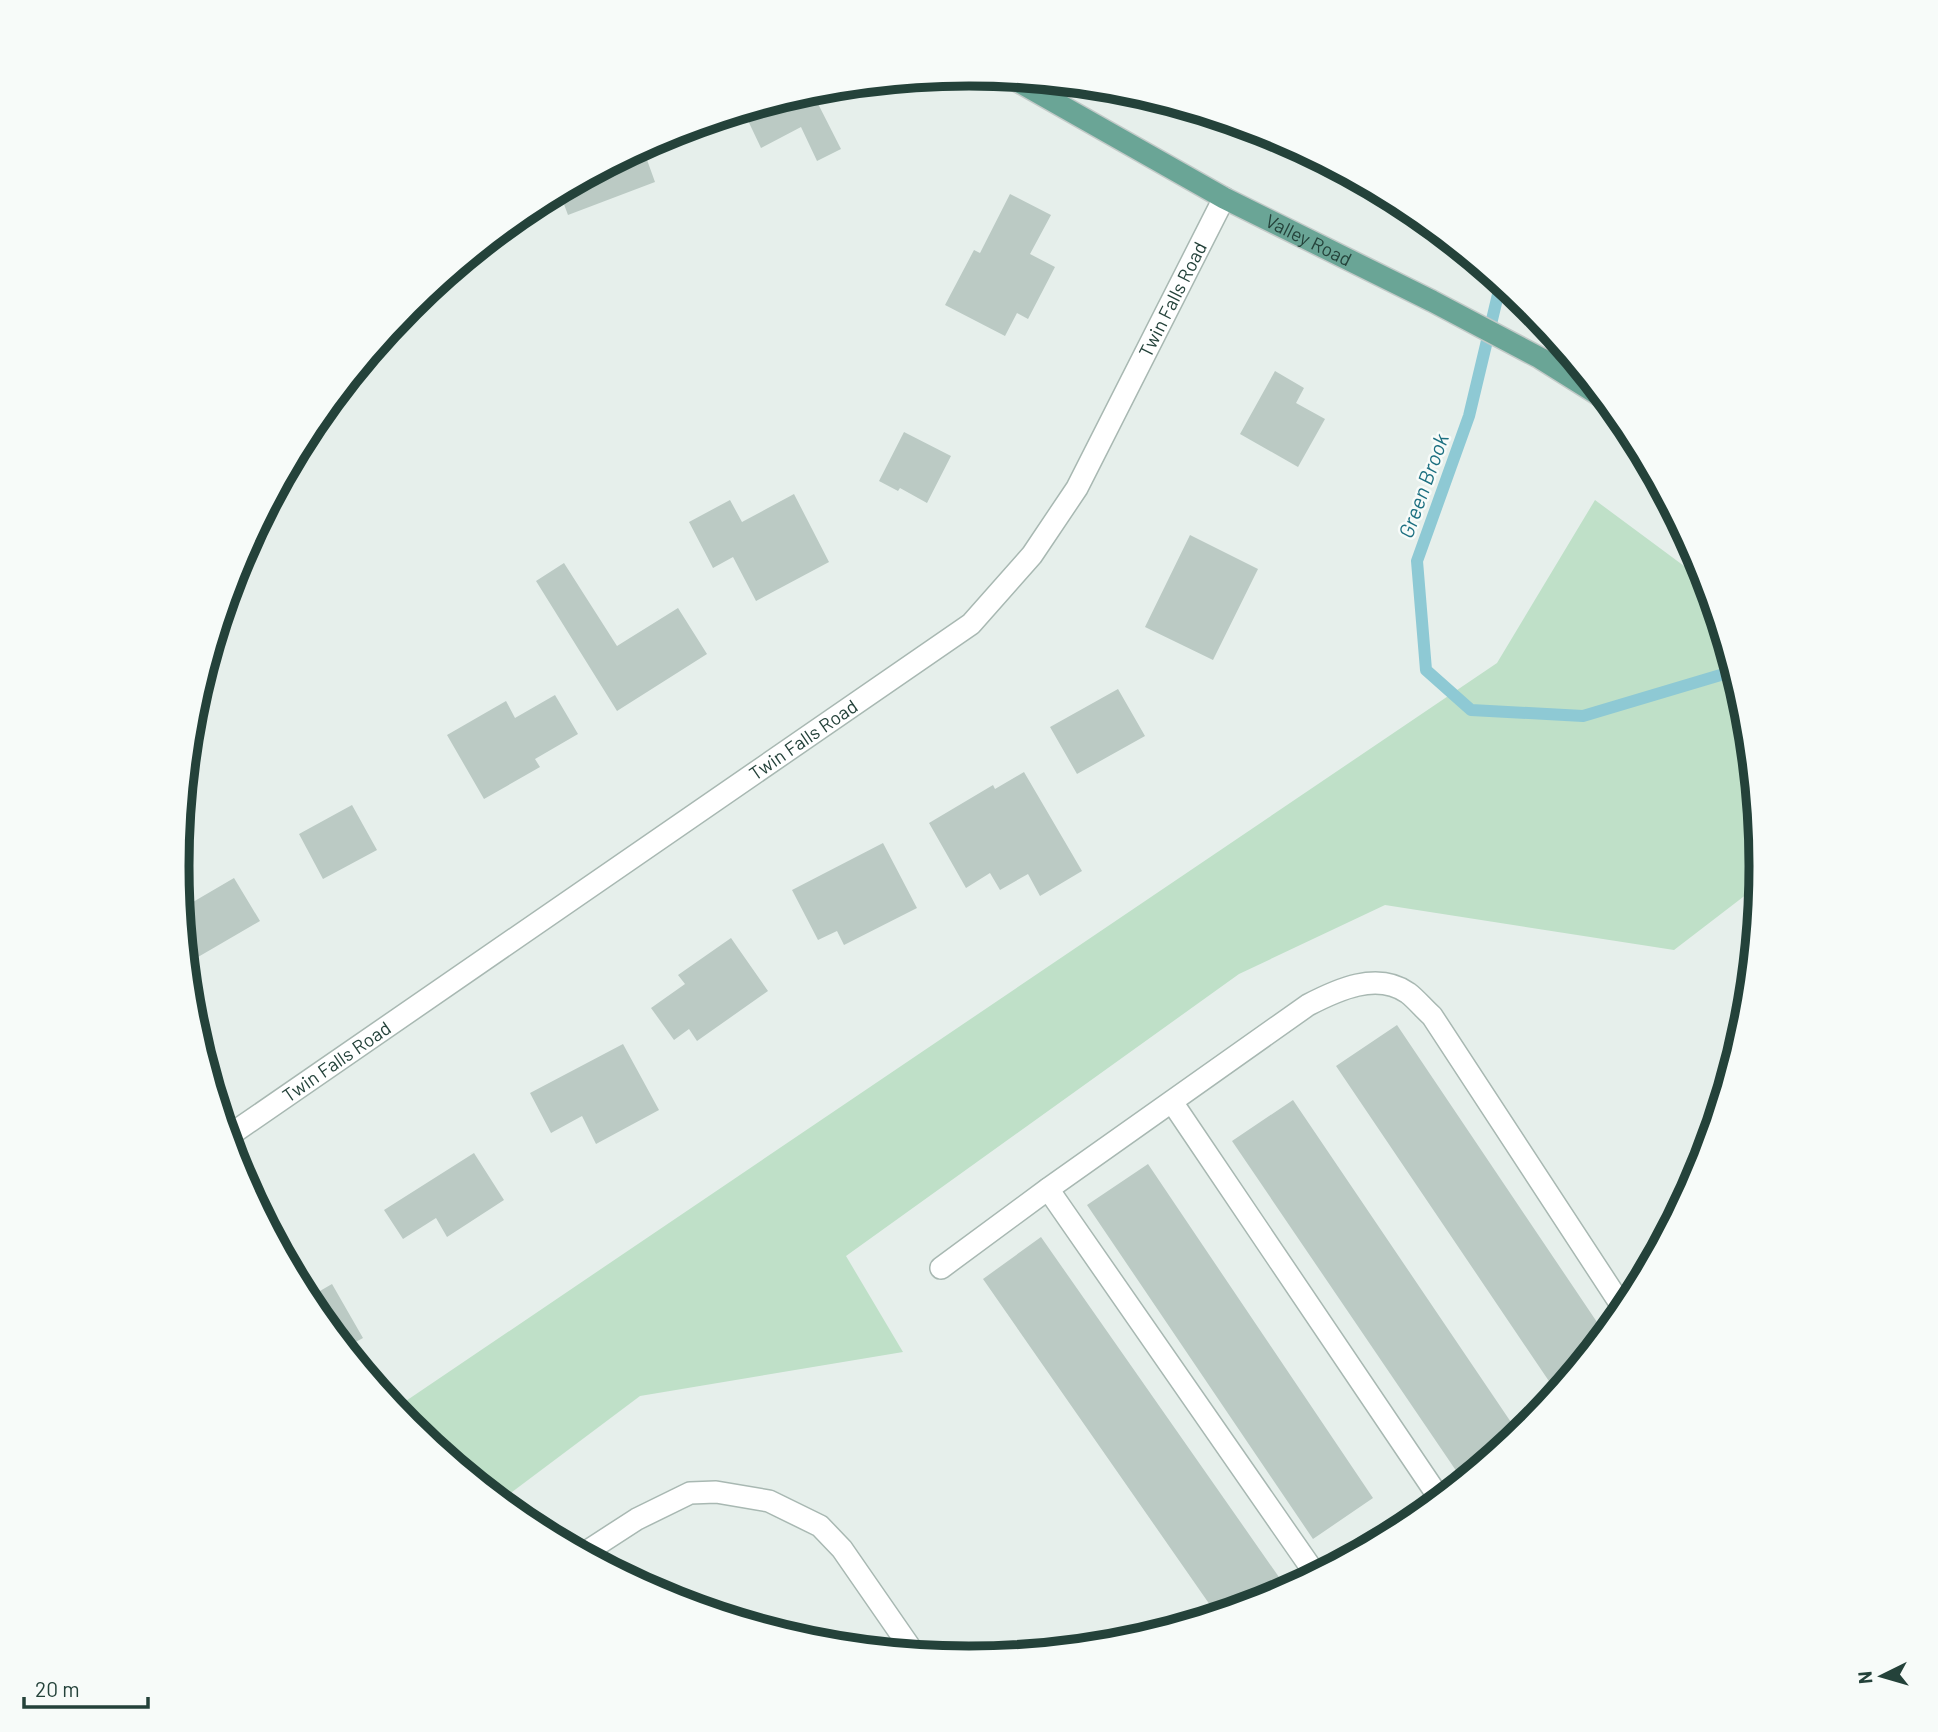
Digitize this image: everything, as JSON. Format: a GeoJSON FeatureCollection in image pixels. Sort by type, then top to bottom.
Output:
{"type":"FeatureCollection","features":[{"type":"Feature","properties":{"kind":"main road","name":"Valley Road"},"geometry":{"type":"LineString","coordinates":[[1030,88],[1224,198],[1432,301],[1539,358],[1583,385]]}},
{"type":"Feature","properties":{"kind":"street","name":"Twin Falls Road"},"geometry":{"type":"LineString","coordinates":[[235,1131],[971,624],[1032,555],[1077,488],[1224,198]]}},
{"type":"Feature","properties":{"kind":"street"},"geometry":{"type":"LineString","coordinates":[[941,1268],[1308,1005],[1336,990],[1360,984],[1385,983],[1407,992],[1432,1016],[1618,1300]]}},
{"type":"Feature","properties":{"kind":"street"},"geometry":{"type":"LineString","coordinates":[[1172,1102],[1435,1491]]}},
{"type":"Feature","properties":{"kind":"street"},"geometry":{"type":"LineString","coordinates":[[1048,1189],[1311,1567]]}},
{"type":"Feature","properties":{"kind":"street"},"geometry":{"type":"LineString","coordinates":[[591,1549],[637,1519],[690,1493],[716,1492],[769,1501],[820,1527],[842,1549],[908,1644]]}},
{"type":"Feature","properties":{"kind":"green space"},"geometry":{"type":"Polygon","coordinates":[[[1595,500],[1692,572],[1723,664],[1743,764],[1748,815],[1748,893],[1674,950],[1385,905],[1239,974],[846,1256],[903,1352],[640,1396],[508,1495],[455,1453],[403,1403],[1497,663],[1595,500]]]}},
{"type":"Feature","properties":{"kind":"building"},"geometry":{"type":"Polygon","coordinates":[[[817,101],[841,149],[817,161],[801,127],[761,148],[747,118],[817,101]]]}},
{"type":"Feature","properties":{"kind":"building"},"geometry":{"type":"Polygon","coordinates":[[[646,156],[655,182],[568,215],[563,200],[646,156]]]}},
{"type":"Feature","properties":{"kind":"building"},"geometry":{"type":"Polygon","coordinates":[[[1010,194],[1051,215],[1030,254],[1055,267],[1028,319],[1017,313],[1005,336],[945,305],[974,250],[980,253],[1010,194]]]}},
{"type":"Feature","properties":{"kind":"building"},"geometry":{"type":"Polygon","coordinates":[[[509,236],[511,240],[488,252],[509,236]]]}},
{"type":"Feature","properties":{"kind":"building"},"geometry":{"type":"Polygon","coordinates":[[[459,276],[461,280],[445,288],[459,276]]]}},
{"type":"Feature","properties":{"kind":"building"},"geometry":{"type":"Polygon","coordinates":[[[1275,371],[1304,388],[1296,403],[1325,419],[1298,467],[1240,434],[1275,371]]]}},
{"type":"Feature","properties":{"kind":"building"},"geometry":{"type":"Polygon","coordinates":[[[904,432],[951,456],[927,503],[900,488],[898,491],[879,481],[904,432]]]}},
{"type":"Feature","properties":{"kind":"building"},"geometry":{"type":"Polygon","coordinates":[[[794,494],[829,562],[756,601],[733,557],[713,568],[689,522],[730,500],[742,522],[794,494]]]}},
{"type":"Feature","properties":{"kind":"building"},"geometry":{"type":"Polygon","coordinates":[[[1190,535],[1258,569],[1213,660],[1145,627],[1190,535]]]}},
{"type":"Feature","properties":{"kind":"building"},"geometry":{"type":"Polygon","coordinates":[[[564,563],[617,646],[678,608],[707,654],[617,711],[536,581],[564,563]]]}},
{"type":"Feature","properties":{"kind":"building"},"geometry":{"type":"Polygon","coordinates":[[[1118,689],[1145,736],[1077,774],[1050,727],[1118,689]]]}},
{"type":"Feature","properties":{"kind":"building"},"geometry":{"type":"Polygon","coordinates":[[[555,695],[578,734],[535,759],[540,767],[484,799],[447,735],[506,701],[515,718],[555,695]]]}},
{"type":"Feature","properties":{"kind":"building"},"geometry":{"type":"Polygon","coordinates":[[[1024,772],[1082,871],[1040,896],[1028,874],[1000,890],[990,873],[966,888],[929,823],[993,785],[995,789],[1024,772]]]}},
{"type":"Feature","properties":{"kind":"building"},"geometry":{"type":"Polygon","coordinates":[[[352,805],[377,850],[323,879],[299,834],[352,805]]]}},
{"type":"Feature","properties":{"kind":"building"},"geometry":{"type":"Polygon","coordinates":[[[883,843],[917,908],[844,945],[837,931],[818,940],[792,890],[883,843]]]}},
{"type":"Feature","properties":{"kind":"building"},"geometry":{"type":"Polygon","coordinates":[[[234,878],[260,921],[194,959],[190,904],[234,878]]]}},
{"type":"Feature","properties":{"kind":"building"},"geometry":{"type":"Polygon","coordinates":[[[731,938],[768,991],[697,1041],[689,1029],[674,1040],[651,1008],[685,984],[678,975],[731,938]]]}},
{"type":"Feature","properties":{"kind":"building"},"geometry":{"type":"Polygon","coordinates":[[[1397,1025],[1599,1325],[1552,1385],[1336,1066],[1397,1025]]]}},
{"type":"Feature","properties":{"kind":"building"},"geometry":{"type":"Polygon","coordinates":[[[623,1044],[659,1110],[596,1144],[582,1116],[551,1133],[530,1093],[623,1044]]]}},
{"type":"Feature","properties":{"kind":"building"},"geometry":{"type":"Polygon","coordinates":[[[1293,1100],[1513,1425],[1458,1474],[1232,1141],[1293,1100]]]}},
{"type":"Feature","properties":{"kind":"building"},"geometry":{"type":"Polygon","coordinates":[[[474,1153],[504,1200],[447,1237],[436,1218],[403,1239],[384,1210],[474,1153]]]}},
{"type":"Feature","properties":{"kind":"building"},"geometry":{"type":"Polygon","coordinates":[[[1148,1164],[1373,1498],[1313,1539],[1087,1205],[1148,1164]]]}},
{"type":"Feature","properties":{"kind":"building"},"geometry":{"type":"Polygon","coordinates":[[[1041,1237],[1282,1581],[1212,1608],[983,1279],[1041,1237]]]}},
{"type":"Feature","properties":{"kind":"building"},"geometry":{"type":"Polygon","coordinates":[[[332,1284],[363,1338],[352,1344],[316,1293],[332,1284]]]}},
{"type":"Feature","properties":{"kind":"waterway","name":"Green Brook"},"geometry":{"type":"LineString","coordinates":[[1498,293],[1469,416],[1417,561],[1426,670],[1471,710],[1583,716],[1725,674]]}}]}
